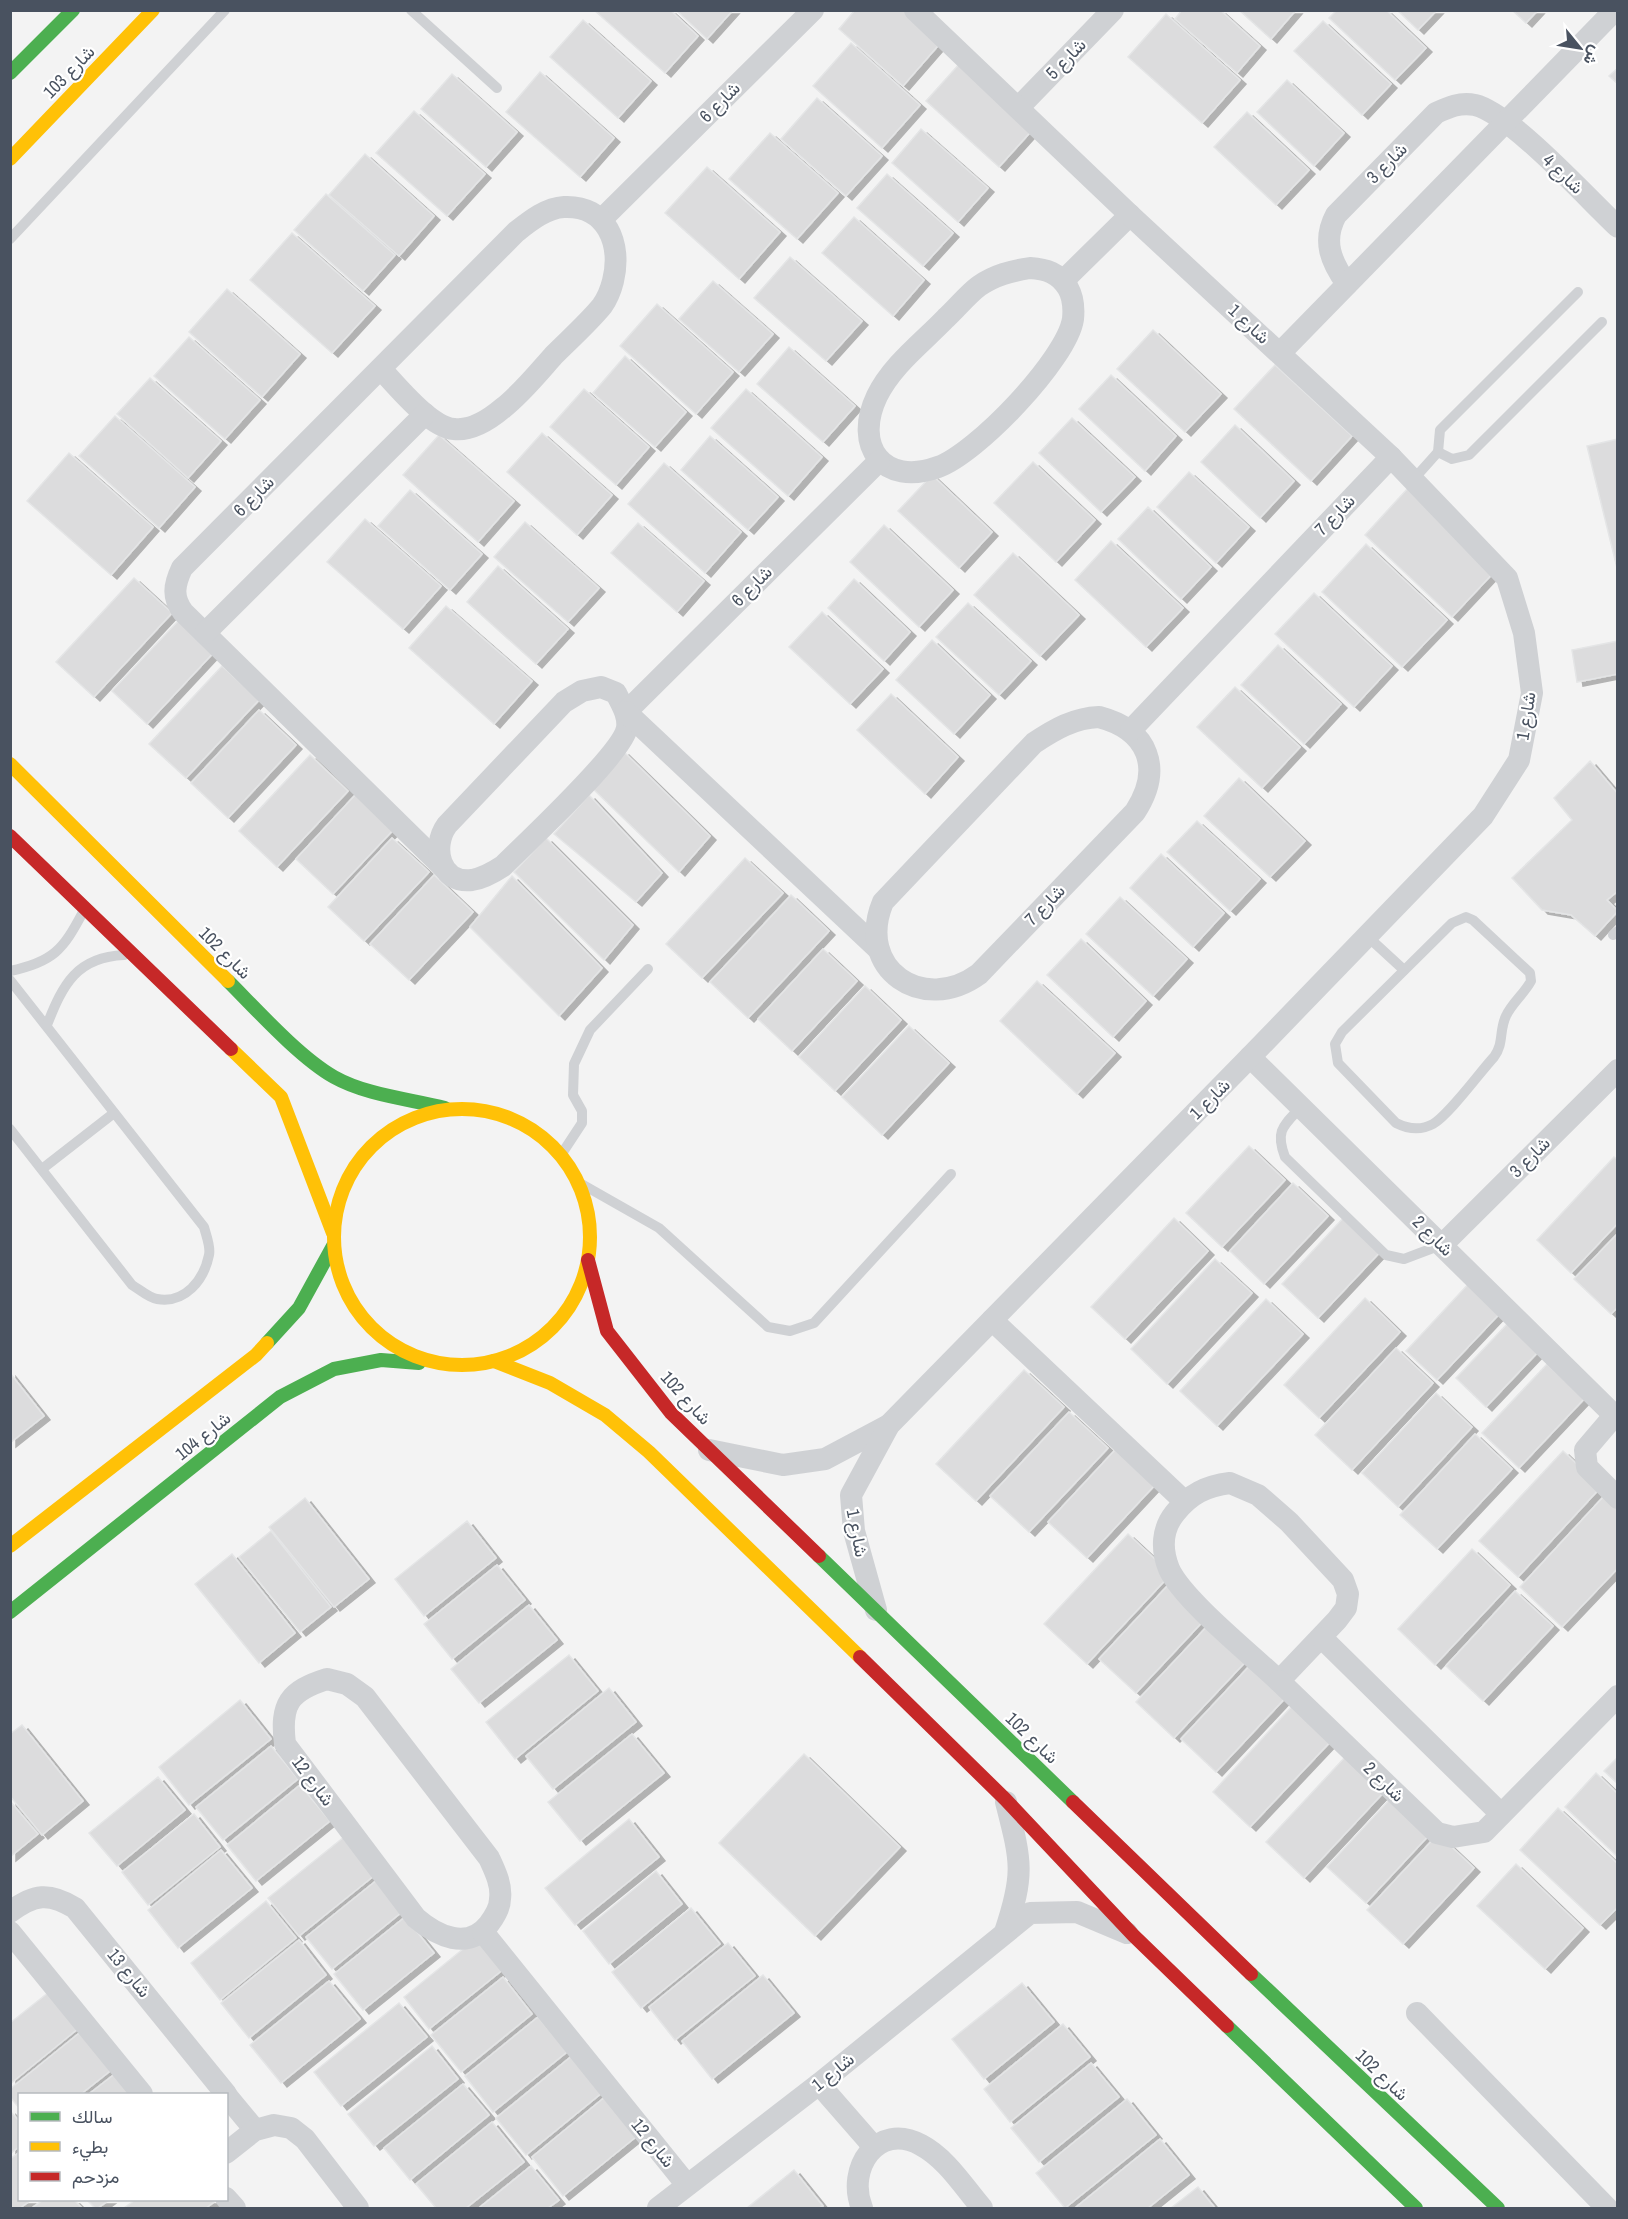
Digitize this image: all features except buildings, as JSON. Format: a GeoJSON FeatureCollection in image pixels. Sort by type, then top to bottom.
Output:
{"type":"FeatureCollection","features":[{"type":"Feature","properties":{"kind":"street"},"geometry":{"type":"LineString","coordinates":[[10,73],[73,10]]}},
{"type":"Feature","properties":{"kind":"street","name":"شارع 103"},"geometry":{"type":"LineString","coordinates":[[10,159],[153,10]]}},
{"type":"Feature","properties":{"kind":"street","name":"شارع 6"},"geometry":{"type":"LineString","coordinates":[[813,10],[602,219],[590,211],[564,207],[535,218],[516,232],[182,568],[176,580],[177,603],[443,867],[454,876],[472,880],[492,874],[503,866],[616,751],[627,726],[626,712],[879,461]]}},
{"type":"Feature","properties":{"kind":"street","name":"شارع 1"},"geometry":{"type":"LineString","coordinates":[[877,1614],[854,1531],[850,1495],[889,1425],[1483,816],[1519,760],[1533,693],[1524,633],[1507,578],[1391,457],[1130,215],[915,10]]}},
{"type":"Feature","properties":{"kind":"street","name":"شارع 5"},"geometry":{"type":"LineString","coordinates":[[1018,107],[1113,10]]}},
{"type":"Feature","properties":{"kind":"street"},"geometry":{"type":"LineString","coordinates":[[1280,353],[1615,10]]}},
{"type":"Feature","properties":{"kind":"street","name":"شارع 3"},"geometry":{"type":"LineString","coordinates":[[1347,284],[1330,254],[1330,225],[1336,215],[1436,113],[1454,105],[1476,105],[1508,122]]}},
{"type":"Feature","properties":{"kind":"street","name":"شارع 4"},"geometry":{"type":"LineString","coordinates":[[1508,122],[1617,226]]}},
{"type":"Feature","properties":{"kind":"street"},"geometry":{"type":"LineString","coordinates":[[1063,281],[1130,215]]}},
{"type":"Feature","properties":{"kind":"street"},"geometry":{"type":"LineString","coordinates":[[381,369],[425,414],[452,429],[467,428],[483,422],[504,408],[602,305],[613,280],[615,263],[612,234],[602,219]]}},
{"type":"Feature","properties":{"kind":"street"},"geometry":{"type":"LineString","coordinates":[[1030,268],[1053,273],[1063,281],[1073,302],[1073,320],[1063,343],[1041,378],[978,442],[961,456],[932,470],[900,472],[879,461],[871,450],[869,432],[877,396],[895,370],[978,287],[1000,274],[1030,268]]}},
{"type":"Feature","properties":{"kind":"street"},"geometry":{"type":"LineString","coordinates":[[205,633],[425,414]]}},
{"type":"Feature","properties":{"kind":"street","name":"شارع 7"},"geometry":{"type":"LineString","coordinates":[[1131,730],[1391,457]]}},
{"type":"Feature","properties":{"kind":"street"},"geometry":{"type":"LineString","coordinates":[[443,867],[438,848],[439,836],[447,825],[564,702],[582,691],[601,687],[616,693],[626,712]]}},
{"type":"Feature","properties":{"kind":"street","name":"شارع 7"},"geometry":{"type":"LineString","coordinates":[[626,712],[877,948],[894,976],[924,989],[945,990],[965,984],[979,974],[1136,812],[1145,797],[1150,762],[1146,749],[1131,730],[1117,722],[1100,717],[1083,718],[1058,727],[1034,743],[883,902],[875,921],[877,948]]}},
{"type":"Feature","properties":{"kind":"street","name":"شارع 102"},"geometry":{"type":"LineString","coordinates":[[10,764],[286,1040],[334,1077],[370,1090],[449,1109]]}},
{"type":"Feature","properties":{"kind":"street"},"geometry":{"type":"LineString","coordinates":[[10,837],[280,1097],[333,1240],[341,1282],[358,1313],[382,1339],[413,1357],[448,1365],[471,1366],[494,1361],[528,1347],[556,1324],[577,1294],[588,1260],[589,1220],[578,1182],[561,1155],[538,1133],[510,1118],[480,1110],[449,1109],[413,1118],[381,1137],[356,1164],[339,1197],[333,1240]]}},
{"type":"Feature","properties":{"kind":"street","name":"شارع 2"},"geometry":{"type":"LineString","coordinates":[[1250,1057],[1616,1418],[1585,1450],[1587,1467],[1617,1498]]}},
{"type":"Feature","properties":{"kind":"street","name":"شارع 3"},"geometry":{"type":"LineString","coordinates":[[1442,1245],[1617,1070]]}},
{"type":"Feature","properties":{"kind":"street","name":"شارع 104"},"geometry":{"type":"LineString","coordinates":[[10,1546],[256,1355],[299,1308],[333,1240]]}},
{"type":"Feature","properties":{"kind":"street","name":"شارع 102"},"geometry":{"type":"LineString","coordinates":[[588,1260],[607,1331],[671,1413],[1476,2198],[1498,2208]]}},
{"type":"Feature","properties":{"kind":"street"},"geometry":{"type":"LineString","coordinates":[[992,1320],[1184,1502]]}},
{"type":"Feature","properties":{"kind":"street","name":"شارع 104"},"geometry":{"type":"LineString","coordinates":[[10,1612],[280,1397],[334,1369],[381,1360],[448,1365]]}},
{"type":"Feature","properties":{"kind":"street"},"geometry":{"type":"LineString","coordinates":[[494,1361],[550,1383],[595,1410],[649,1452],[1005,1799],[1134,1935],[1416,2208]]}},
{"type":"Feature","properties":{"kind":"street","name":"شارع 1"},"geometry":{"type":"LineString","coordinates":[[709,1450],[783,1465],[825,1459],[889,1425]]}},
{"type":"Feature","properties":{"kind":"street","name":"شارع 2"},"geometry":{"type":"LineString","coordinates":[[1279,1681],[1322,1638],[1346,1608],[1348,1594],[1343,1580],[1289,1522],[1258,1495],[1230,1483],[1198,1491],[1184,1502],[1167,1523],[1163,1540],[1169,1569],[1186,1594],[1437,1833],[1453,1837],[1484,1832],[1617,1696]]}},
{"type":"Feature","properties":{"kind":"street"},"geometry":{"type":"LineString","coordinates":[[1322,1638],[1501,1814]]}},
{"type":"Feature","properties":{"kind":"street","name":"شارع 12"},"geometry":{"type":"LineString","coordinates":[[327,1679],[347,1684],[365,1697],[489,1858],[498,1880],[501,1899],[496,1915],[483,1932],[466,1939],[449,1938],[429,1929],[416,1918],[285,1744],[282,1720],[290,1701],[303,1687],[327,1679]]}},
{"type":"Feature","properties":{"kind":"street"},"geometry":{"type":"LineString","coordinates":[[1005,1799],[1020,1857],[1018,1892],[1005,1932]]}},
{"type":"Feature","properties":{"kind":"street","name":"شارع 13"},"geometry":{"type":"LineString","coordinates":[[10,1912],[27,1900],[48,1896],[62,1900],[75,1908],[224,2093]]}},
{"type":"Feature","properties":{"kind":"street","name":"شارع 1"},"geometry":{"type":"LineString","coordinates":[[658,2208],[819,2084],[1030,1913],[1077,1912],[1134,1935]]}},
{"type":"Feature","properties":{"kind":"street"},"geometry":{"type":"LineString","coordinates":[[10,1932],[141,2093]]}},
{"type":"Feature","properties":{"kind":"street","name":"شارع 12"},"geometry":{"type":"LineString","coordinates":[[483,1932],[687,2185]]}},
{"type":"Feature","properties":{"kind":"street"},"geometry":{"type":"LineString","coordinates":[[1417,2013],[1607,2208]]}},
{"type":"Feature","properties":{"kind":"street"},"geometry":{"type":"LineString","coordinates":[[819,2084],[874,2147]]}},
{"type":"Feature","properties":{"kind":"street","name":"شارع 13"},"geometry":{"type":"LineString","coordinates":[[228,2097],[255,2130]]}},
{"type":"Feature","properties":{"kind":"street"},"geometry":{"type":"LineString","coordinates":[[228,2151],[255,2130],[273,2125],[291,2128],[305,2139],[358,2208]]}},
{"type":"Feature","properties":{"kind":"street"},"geometry":{"type":"LineString","coordinates":[[862,2208],[857,2196],[856,2178],[863,2162],[874,2147],[891,2139],[909,2139],[939,2157],[982,2208]]}},
{"type":"Feature","properties":{"kind":"lane"},"geometry":{"type":"LineString","coordinates":[[10,239],[225,10]]}},
{"type":"Feature","properties":{"kind":"lane"},"geometry":{"type":"LineString","coordinates":[[411,10],[497,88]]}},
{"type":"Feature","properties":{"kind":"lane"},"geometry":{"type":"LineString","coordinates":[[1413,480],[1438,452],[1440,430],[1578,292]]}},
{"type":"Feature","properties":{"kind":"lane"},"geometry":{"type":"LineString","coordinates":[[1438,452],[1452,459],[1469,456],[1602,322]]}},
{"type":"Feature","properties":{"kind":"lane"},"geometry":{"type":"LineString","coordinates":[[10,971],[45,961],[60,949],[84,909]]}},
{"type":"Feature","properties":{"kind":"lane"},"geometry":{"type":"LineString","coordinates":[[1466,917],[1473,920],[1532,977],[1529,985],[1504,1019],[1497,1052],[1435,1123],[1414,1129],[1396,1123],[1338,1063],[1334,1051],[1342,1032],[1404,970],[1452,923],[1466,917]]}},
{"type":"Feature","properties":{"kind":"lane"},"geometry":{"type":"LineString","coordinates":[[1367,936],[1404,970]]}},
{"type":"Feature","properties":{"kind":"lane"},"geometry":{"type":"LineString","coordinates":[[47,1024],[61,992],[90,961],[108,955],[132,954]]}},
{"type":"Feature","properties":{"kind":"lane"},"geometry":{"type":"LineString","coordinates":[[561,1155],[582,1123],[582,1111],[573,1095],[574,1064],[590,1030],[648,969]]}},
{"type":"Feature","properties":{"kind":"lane"},"geometry":{"type":"LineString","coordinates":[[10,980],[47,1024],[204,1227],[210,1253],[201,1275],[190,1291],[178,1298],[156,1299],[132,1285],[10,1129]]}},
{"type":"Feature","properties":{"kind":"lane"},"geometry":{"type":"LineString","coordinates":[[1301,1107],[1283,1126],[1279,1141],[1285,1157],[1386,1255],[1404,1259],[1442,1245]]}},
{"type":"Feature","properties":{"kind":"lane"},"geometry":{"type":"LineString","coordinates":[[42,1169],[114,1113]]}},
{"type":"Feature","properties":{"kind":"lane"},"geometry":{"type":"LineString","coordinates":[[578,1182],[658,1228],[768,1327],[790,1331],[814,1323],[951,1174]]}},
{"type":"Feature","properties":{"kind":"traffic: fast"},"geometry":{"type":"LineString","coordinates":[[10,73],[73,10]]}},
{"type":"Feature","properties":{"kind":"traffic: fast"},"geometry":{"type":"LineString","coordinates":[[228,981],[307,1058],[334,1077],[374,1092],[445,1108]]}},
{"type":"Feature","properties":{"kind":"traffic: fast"},"geometry":{"type":"LineString","coordinates":[[267,1343],[299,1308],[333,1246]]}},
{"type":"Feature","properties":{"kind":"traffic: fast"},"geometry":{"type":"LineString","coordinates":[[10,1612],[280,1397],[334,1369],[381,1360],[419,1363]]}},
{"type":"Feature","properties":{"kind":"traffic: fast"},"geometry":{"type":"LineString","coordinates":[[819,1556],[1073,1802]]}},
{"type":"Feature","properties":{"kind":"traffic: fast"},"geometry":{"type":"LineString","coordinates":[[1251,1974],[1498,2208]]}},
{"type":"Feature","properties":{"kind":"traffic: fast"},"geometry":{"type":"LineString","coordinates":[[1227,2026],[1416,2208]]}},
{"type":"Feature","properties":{"kind":"traffic: slow"},"geometry":{"type":"LineString","coordinates":[[10,159],[153,10]]}},
{"type":"Feature","properties":{"kind":"traffic: slow"},"geometry":{"type":"LineString","coordinates":[[10,764],[228,981]]}},
{"type":"Feature","properties":{"kind":"traffic: slow"},"geometry":{"type":"LineString","coordinates":[[231,1049],[281,1097],[333,1233]]}},
{"type":"Feature","properties":{"kind":"traffic: slow"},"geometry":{"type":"LineString","coordinates":[[462,1109],[499,1115],[522,1124],[543,1138],[561,1156],[580,1188],[587,1212],[590,1237],[584,1274],[575,1297],[561,1318],[543,1336],[511,1355],[487,1362],[462,1365],[425,1359],[402,1350],[381,1336],[363,1318],[344,1286],[337,1262],[334,1237],[340,1200],[349,1177],[363,1156],[381,1138],[413,1119],[437,1112],[462,1109]]}},
{"type":"Feature","properties":{"kind":"traffic: slow"},"geometry":{"type":"LineString","coordinates":[[10,1546],[256,1355],[267,1343]]}},
{"type":"Feature","properties":{"kind":"traffic: slow"},"geometry":{"type":"LineString","coordinates":[[494,1361],[550,1383],[605,1415],[649,1452],[860,1657]]}},
{"type":"Feature","properties":{"kind":"traffic: jam"},"geometry":{"type":"LineString","coordinates":[[10,836],[231,1049]]}},
{"type":"Feature","properties":{"kind":"traffic: jam"},"geometry":{"type":"LineString","coordinates":[[588,1260],[607,1331],[671,1413],[819,1556]]}},
{"type":"Feature","properties":{"kind":"traffic: jam"},"geometry":{"type":"LineString","coordinates":[[860,1657],[1005,1799],[1134,1936],[1227,2026]]}},
{"type":"Feature","properties":{"kind":"traffic: jam"},"geometry":{"type":"LineString","coordinates":[[1073,1802],[1251,1974]]}}]}
